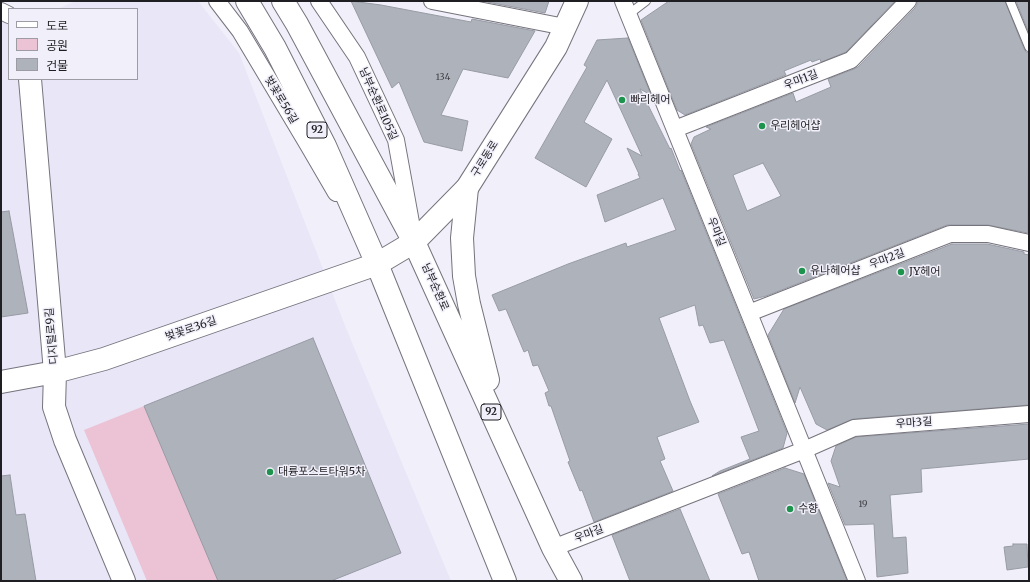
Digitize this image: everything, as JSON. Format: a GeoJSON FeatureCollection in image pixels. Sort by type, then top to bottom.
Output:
{"type":"FeatureCollection","features":[{"type":"Feature","properties":{"kind":"main road","name":"92"},"geometry":{"type":"LineString","coordinates":[[248,1],[275,48],[325,146],[377,264],[505,581]]}},
{"type":"Feature","properties":{"kind":"main road","name":"남부순환로"},"geometry":{"type":"LineString","coordinates":[[283,1],[297,24],[414,242],[553,548],[571,581]]}},
{"type":"Feature","properties":{"kind":"main road","name":"구로동로"},"geometry":{"type":"LineString","coordinates":[[377,264],[414,242],[467,188],[556,48],[577,1]]}},
{"type":"Feature","properties":{"kind":"main road","name":"디지털로9길"},"geometry":{"type":"LineString","coordinates":[[30,80],[55,372],[54,407],[59,423],[124,581]]}},
{"type":"Feature","properties":{"kind":"main road"},"geometry":{"type":"LineString","coordinates":[[467,188],[462,238],[464,276],[469,304],[500,432]]}},
{"type":"Feature","properties":{"kind":"main road","name":"벚꽃로36길"},"geometry":{"type":"LineString","coordinates":[[1,382],[55,372],[104,359],[377,264]]}},
{"type":"Feature","properties":{"kind":"street","name":"벚꽃로56길"},"geometry":{"type":"LineString","coordinates":[[218,1],[240,30],[377,264]]}},
{"type":"Feature","properties":{"kind":"street","name":"남부순환로105길"},"geometry":{"type":"LineString","coordinates":[[319,1],[357,57],[396,140],[414,242]]}},
{"type":"Feature","properties":{"kind":"street"},"geometry":{"type":"LineString","coordinates":[[432,1],[565,27]]}},
{"type":"Feature","properties":{"kind":"street","name":"우마1길"},"geometry":{"type":"LineString","coordinates":[[674,129],[851,60],[908,1]]}},
{"type":"Feature","properties":{"kind":"street","name":"우마길"},"geometry":{"type":"LineString","coordinates":[[626,8],[857,581]]}},
{"type":"Feature","properties":{"kind":"street","name":"우마2길"},"geometry":{"type":"LineString","coordinates":[[749,313],[950,234],[988,234],[1029,242]]}},
{"type":"Feature","properties":{"kind":"street","name":"우마3길"},"geometry":{"type":"LineString","coordinates":[[804,450],[854,428],[1029,414]]}},
{"type":"Feature","properties":{"kind":"street","name":"우마길"},"geometry":{"type":"LineString","coordinates":[[553,548],[804,450]]}},
{"type":"Feature","properties":{"kind":"lane","name":"우마길"},"geometry":{"type":"LineString","coordinates":[[626,8],[646,1]]}},
{"type":"Feature","properties":{"kind":"lane"},"geometry":{"type":"LineString","coordinates":[[1010,1],[1029,47]]}},
{"type":"Feature","properties":{"kind":"shaded area"},"geometry":{"type":"Polygon","coordinates":[[[76,1],[198,1],[239,53],[346,328],[451,581],[1,581],[1,16],[8,18],[8,80],[138,80],[138,8],[59,8],[76,1]]]}},
{"type":"Feature","properties":{"kind":"green space"},"geometry":{"type":"Polygon","coordinates":[[[144,406],[218,581],[147,581],[84,430],[144,406]]]}},
{"type":"Feature","properties":{"kind":"building"},"geometry":{"type":"Polygon","coordinates":[[[351,1],[381,5],[471,22],[472,19],[535,31],[508,78],[463,69],[441,115],[468,121],[462,151],[424,142],[399,82],[392,88],[351,1]]]}},
{"type":"Feature","properties":{"kind":"building"},"geometry":{"type":"Polygon","coordinates":[[[482,1],[549,1],[545,13],[482,1]]]}},
{"type":"Feature","properties":{"kind":"building"},"geometry":{"type":"Polygon","coordinates":[[[669,1],[895,1],[846,52],[821,62],[820,59],[812,62],[811,60],[784,71],[786,75],[685,115],[677,110],[641,20],[669,1]]]}},
{"type":"Feature","properties":{"kind":"building"},"geometry":{"type":"Polygon","coordinates":[[[917,1],[1005,1],[1024,49],[1026,52],[1029,52],[1028,233],[988,225],[947,225],[766,296],[754,299],[691,144],[694,137],[711,129],[706,127],[793,93],[796,102],[831,87],[828,79],[858,67],[915,8],[917,1]],[[763,163],[733,175],[747,211],[781,196],[763,163]]]}},
{"type":"Feature","properties":{"kind":"building"},"geometry":{"type":"Polygon","coordinates":[[[1016,1],[1029,1],[1029,33],[1016,1]]]}},
{"type":"Feature","properties":{"kind":"building"},"geometry":{"type":"Polygon","coordinates":[[[628,38],[651,95],[640,89],[670,149],[671,148],[680,171],[681,170],[787,433],[783,448],[712,476],[720,471],[750,459],[741,437],[759,431],[724,340],[710,343],[703,325],[699,326],[695,305],[659,318],[699,422],[657,437],[665,459],[660,461],[673,491],[594,522],[582,490],[580,491],[568,462],[570,461],[545,393],[549,391],[538,365],[533,366],[528,350],[524,352],[506,309],[499,311],[492,295],[568,264],[626,243],[627,247],[676,230],[663,198],[605,222],[597,195],[640,178],[627,148],[642,156],[607,80],[584,122],[612,139],[586,187],[535,158],[587,67],[584,65],[597,40],[628,38]]]}},
{"type":"Feature","properties":{"kind":"building"},"geometry":{"type":"Polygon","coordinates":[[[9,211],[28,313],[1,317],[1,212],[9,211]]]}},
{"type":"Feature","properties":{"kind":"building"},"geometry":{"type":"Polygon","coordinates":[[[952,244],[987,244],[1024,252],[1024,254],[1029,255],[1029,405],[853,419],[827,430],[816,424],[800,387],[795,403],[768,335],[784,309],[952,244]]]}},
{"type":"Feature","properties":{"kind":"building","name":"대륭포스트타워5차"},"geometry":{"type":"Polygon","coordinates":[[[313,338],[401,553],[331,581],[218,581],[144,406],[313,338]]]}},
{"type":"Feature","properties":{"kind":"building"},"geometry":{"type":"Polygon","coordinates":[[[1029,424],[1029,459],[921,469],[922,492],[890,495],[893,538],[906,537],[908,573],[877,577],[874,524],[845,525],[828,483],[840,487],[831,461],[836,446],[856,437],[1029,424]]]}},
{"type":"Feature","properties":{"kind":"building"},"geometry":{"type":"Polygon","coordinates":[[[785,468],[804,474],[847,581],[759,581],[749,552],[742,554],[718,494],[785,468]]]}},
{"type":"Feature","properties":{"kind":"building"},"geometry":{"type":"Polygon","coordinates":[[[10,475],[16,515],[25,514],[36,581],[1,581],[1,476],[10,475]]]}},
{"type":"Feature","properties":{"kind":"building"},"geometry":{"type":"Polygon","coordinates":[[[680,509],[710,581],[630,581],[612,535],[680,509]]]}},
{"type":"Feature","properties":{"kind":"building"},"geometry":{"type":"Polygon","coordinates":[[[1013,544],[1027,544],[1028,567],[1007,570],[1004,547],[1013,546],[1013,544]]]}},
{"type":"Feature","properties":{"kind":"place","name":"빠리헤어"},"geometry":{"type":"Point","coordinates":[622,100]}},
{"type":"Feature","properties":{"kind":"place","name":"우리헤어샵"},"geometry":{"type":"Point","coordinates":[762,126]}},
{"type":"Feature","properties":{"kind":"place","name":"유나헤어샵"},"geometry":{"type":"Point","coordinates":[802,271]}},
{"type":"Feature","properties":{"kind":"place","name":"JY헤어"},"geometry":{"type":"Point","coordinates":[901,272]}},
{"type":"Feature","properties":{"kind":"place","name":"대륭포스트타워5차"},"geometry":{"type":"Point","coordinates":[270,472]}},
{"type":"Feature","properties":{"kind":"place","name":"수향"},"geometry":{"type":"Point","coordinates":[790,509]}}]}
